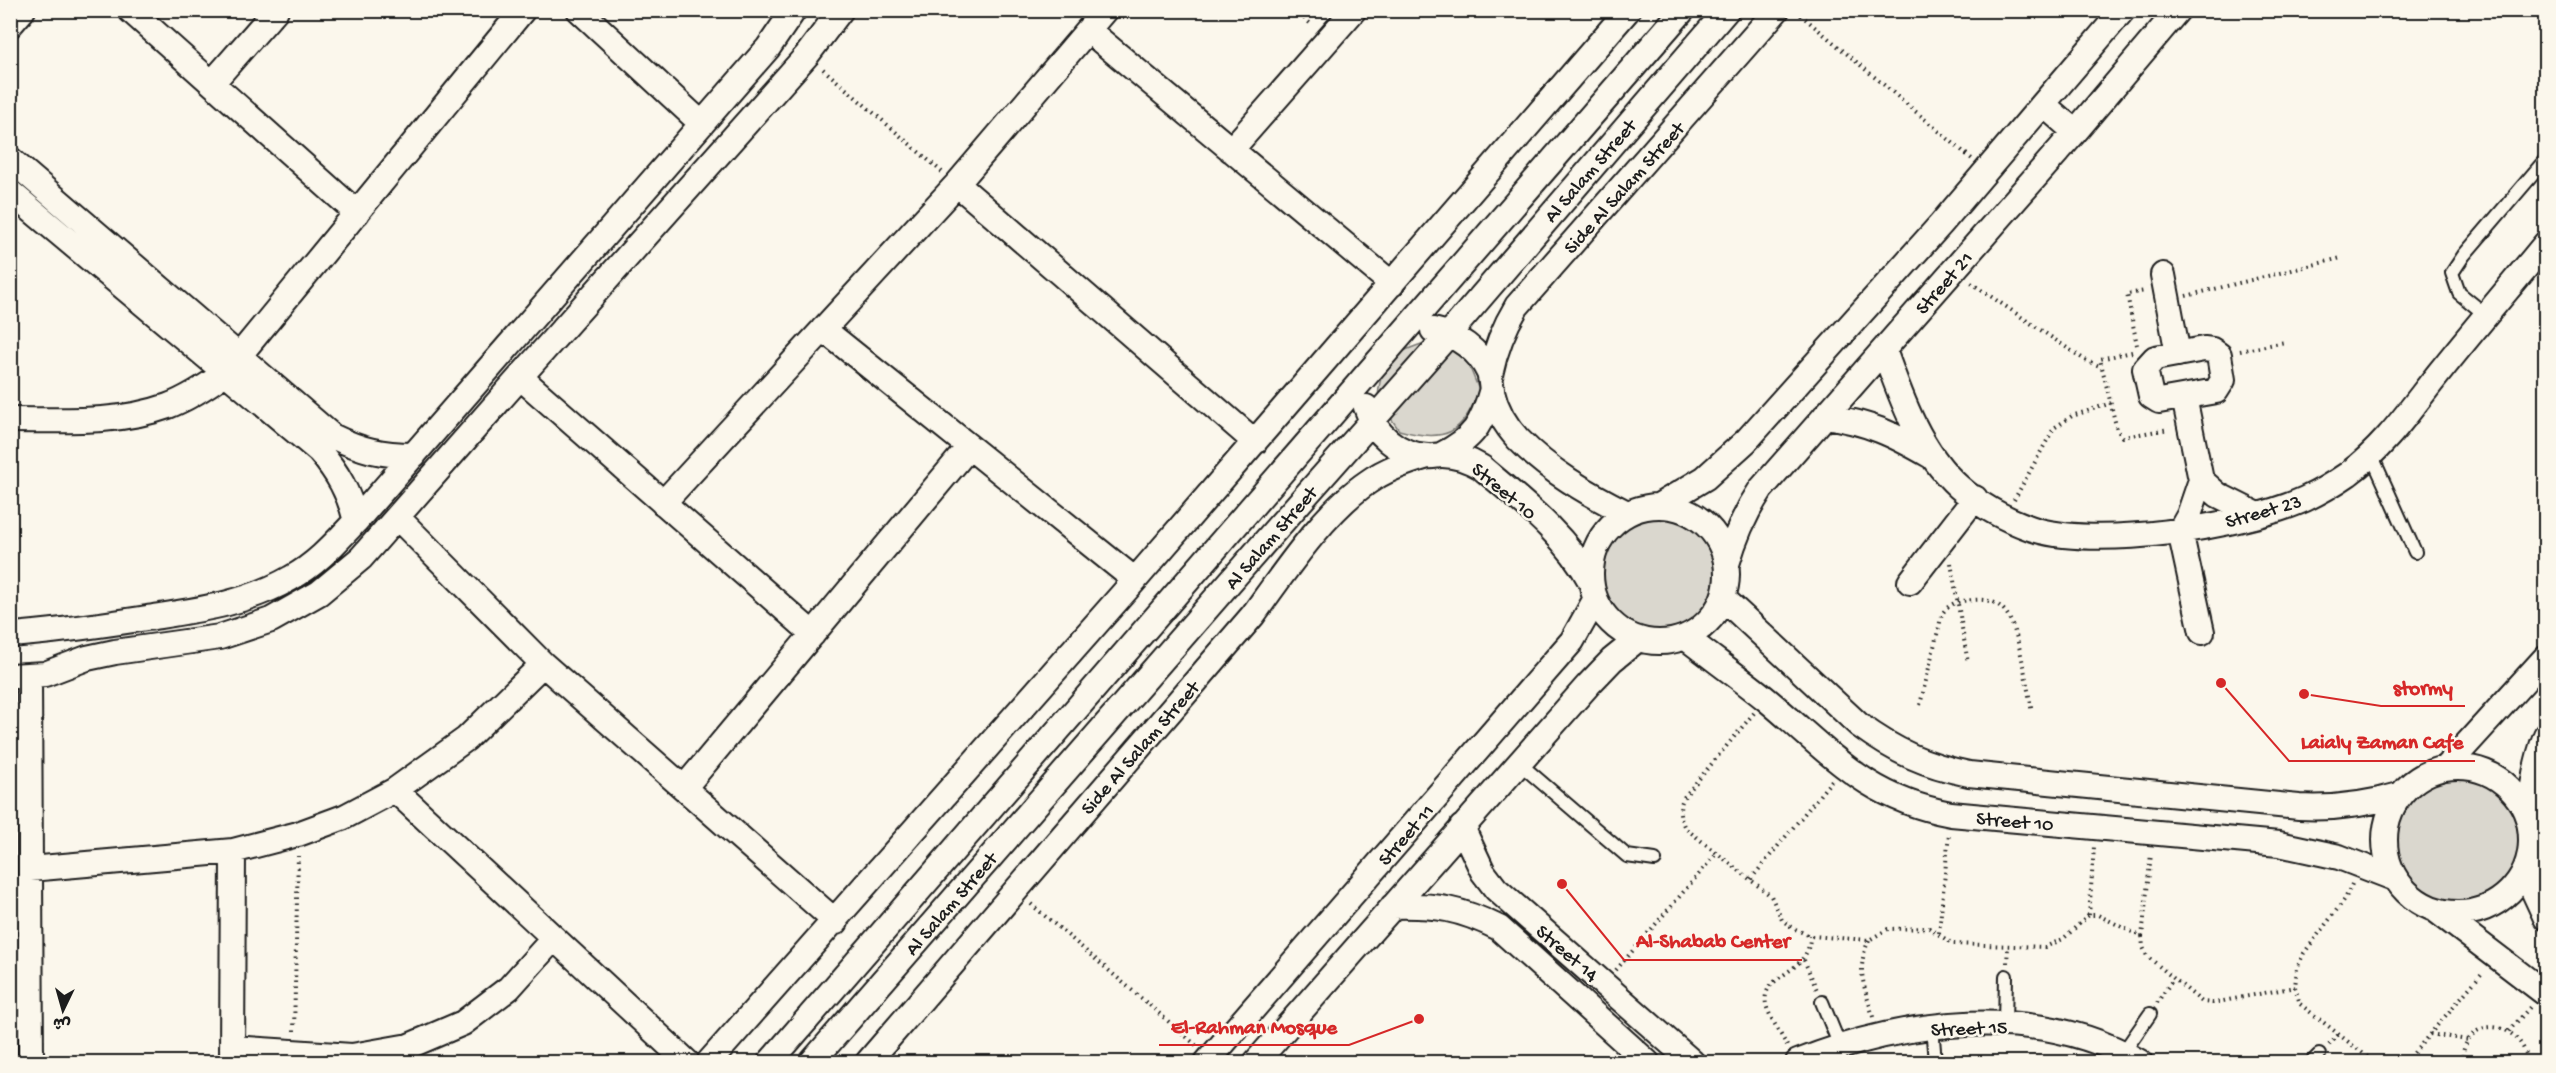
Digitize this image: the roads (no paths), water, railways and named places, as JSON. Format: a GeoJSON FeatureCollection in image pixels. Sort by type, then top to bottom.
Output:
{"type":"FeatureCollection","features":[{"type":"Feature","properties":{"kind":"street"},"geometry":{"type":"LineString","coordinates":[[10,25],[23,10]]}},
{"type":"Feature","properties":{"kind":"street"},"geometry":{"type":"LineString","coordinates":[[130,10],[357,213]]}},
{"type":"Feature","properties":{"kind":"street"},"geometry":{"type":"LineString","coordinates":[[212,83],[276,10]]}},
{"type":"Feature","properties":{"kind":"street"},"geometry":{"type":"LineString","coordinates":[[10,420],[105,419],[137,415],[169,406],[198,392],[232,364],[523,10]]}},
{"type":"Feature","properties":{"kind":"street"},"geometry":{"type":"LineString","coordinates":[[579,10],[702,124]]}},
{"type":"Feature","properties":{"kind":"street"},"geometry":{"type":"LineString","coordinates":[[10,635],[64,631],[219,606],[257,595],[292,578],[325,554],[768,48],[794,10]]}},
{"type":"Feature","properties":{"kind":"street"},"geometry":{"type":"LineString","coordinates":[[24,1056],[30,869],[20,676],[60,669],[87,658],[106,654],[220,637],[272,620],[319,593],[361,558],[519,377],[807,55],[840,10]]}},
{"type":"Feature","properties":{"kind":"street"},"geometry":{"type":"LineString","coordinates":[[663,503],[957,184],[1105,10]]}},
{"type":"Feature","properties":{"kind":"street"},"geometry":{"type":"LineString","coordinates":[[1232,150],[1354,10]]}},
{"type":"Feature","properties":{"kind":"street"},"geometry":{"type":"LineString","coordinates":[[709,1062],[836,922],[1135,580],[1628,10]]}},
{"type":"Feature","properties":{"kind":"street","name":"Al Salam Street"},"geometry":{"type":"LineString","coordinates":[[770,1062],[1683,10]]}},
{"type":"Feature","properties":{"kind":"street","name":"Al Salam Street"},"geometry":{"type":"LineString","coordinates":[[812,1062],[1449,334],[1727,10]]}},
{"type":"Feature","properties":{"kind":"street","name":"Side Al Salam Street"},"geometry":{"type":"LineString","coordinates":[[868,1062],[1253,615],[1302,548],[1349,498],[1386,471],[1435,456],[1466,440],[1476,430],[1483,418],[1495,351],[1504,328],[1517,306],[1777,10]]}},
{"type":"Feature","properties":{"kind":"street","name":"Street 21"},"geometry":{"type":"LineString","coordinates":[[1658,506],[1690,489],[1726,461],[1827,352],[2123,10]]}},
{"type":"Feature","properties":{"kind":"street","name":"Street 21"},"geometry":{"type":"LineString","coordinates":[[1727,564],[1734,537],[1755,496],[2075,132],[2178,10]]}},
{"type":"Feature","properties":{"kind":"street"},"geometry":{"type":"LineString","coordinates":[[1088,30],[1392,284]]}},
{"type":"Feature","properties":{"kind":"street"},"geometry":{"type":"LineString","coordinates":[[2043,104],[2075,132]]}},
{"type":"Feature","properties":{"kind":"street"},"geometry":{"type":"LineString","coordinates":[[10,159],[232,364],[319,451],[337,471],[349,495],[356,521]]}},
{"type":"Feature","properties":{"kind":"street"},"geometry":{"type":"LineString","coordinates":[[957,184],[1255,442]]}},
{"type":"Feature","properties":{"kind":"street"},"geometry":{"type":"LineString","coordinates":[[10,192],[232,364],[332,436],[357,448],[385,455],[414,455]]}},
{"type":"Feature","properties":{"kind":"street"},"geometry":{"type":"LineString","coordinates":[[1554,210],[1581,235]]}},
{"type":"Feature","properties":{"kind":"street","name":"Street 23"},"geometry":{"type":"LineString","coordinates":[[1884,350],[1896,386],[1932,456],[1959,487],[1993,512],[2031,528],[2071,536],[2180,531],[2258,515],[2305,499],[2348,474],[2386,440],[2546,243]]}},
{"type":"Feature","properties":{"kind":"street"},"geometry":{"type":"LineString","coordinates":[[2163,275],[2178,354]]}},
{"type":"Feature","properties":{"kind":"street"},"geometry":{"type":"LineString","coordinates":[[823,329],[1135,580]]}},
{"type":"Feature","properties":{"kind":"street"},"geometry":{"type":"LineString","coordinates":[[1406,329],[1449,334],[1473,351],[1491,382],[1504,422],[1519,439],[1569,482],[1627,513]]}},
{"type":"Feature","properties":{"kind":"street"},"geometry":{"type":"LineString","coordinates":[[2204,349],[2212,350],[2219,356],[2223,374],[2216,391],[2159,401],[2151,396],[2145,369],[2155,357],[2178,354],[2204,349]]}},
{"type":"Feature","properties":{"kind":"street"},"geometry":{"type":"LineString","coordinates":[[519,377],[813,634]]}},
{"type":"Feature","properties":{"kind":"street","name":"Street 10"},"geometry":{"type":"LineString","coordinates":[[1361,382],[1371,421],[1381,435],[1394,445],[1435,456],[1469,460],[1481,467],[1552,530],[1581,564],[1593,591]]}},
{"type":"Feature","properties":{"kind":"street"},"geometry":{"type":"LineString","coordinates":[[2184,397],[2201,480],[2189,515],[2180,531],[2202,632]]}},
{"type":"Feature","properties":{"kind":"street","name":"Street 23"},"geometry":{"type":"LineString","coordinates":[[1825,416],[1859,421],[1896,436],[1932,456]]}},
{"type":"Feature","properties":{"kind":"street"},"geometry":{"type":"LineString","coordinates":[[684,788],[969,447]]}},
{"type":"Feature","properties":{"kind":"street"},"geometry":{"type":"LineString","coordinates":[[2201,480],[2218,495],[2258,515]]}},
{"type":"Feature","properties":{"kind":"street"},"geometry":{"type":"LineString","coordinates":[[1910,582],[1975,498]]}},
{"type":"Feature","properties":{"kind":"street"},"geometry":{"type":"LineString","coordinates":[[1658,506],[1677,508],[1695,516],[1710,529],[1721,545],[1727,564],[1727,581],[1723,598],[1708,621],[1685,637],[1668,642],[1638,639],[1617,628],[1604,615],[1593,591],[1591,566],[1594,550],[1602,535],[1613,523],[1627,513],[1658,506]]}},
{"type":"Feature","properties":{"kind":"street"},"geometry":{"type":"LineString","coordinates":[[397,517],[543,664],[836,922]]}},
{"type":"Feature","properties":{"kind":"street"},"geometry":{"type":"LineString","coordinates":[[1277,528],[1302,548]]}},
{"type":"Feature","properties":{"kind":"street","name":"Street 11"},"geometry":{"type":"LineString","coordinates":[[1209,1060],[1572,641],[1593,591]]}},
{"type":"Feature","properties":{"kind":"street","name":"Street 10"},"geometry":{"type":"LineString","coordinates":[[1723,598],[1859,725],[1902,753],[1939,768],[1969,774],[2299,807],[2334,809],[2367,805],[2399,795]]}},
{"type":"Feature","properties":{"kind":"street"},"geometry":{"type":"LineString","coordinates":[[60,669],[66,657],[68,644],[64,631]]}},
{"type":"Feature","properties":{"kind":"street","name":"Street 10"},"geometry":{"type":"LineString","coordinates":[[1685,637],[1766,699],[1863,781],[1894,798],[1926,810],[2279,844],[2338,856],[2396,879]]}},
{"type":"Feature","properties":{"kind":"street","name":"Street 11"},"geometry":{"type":"LineString","coordinates":[[1256,1062],[1597,676],[1638,639]]}},
{"type":"Feature","properties":{"kind":"street"},"geometry":{"type":"LineString","coordinates":[[2445,768],[2546,657]]}},
{"type":"Feature","properties":{"kind":"street"},"geometry":{"type":"LineString","coordinates":[[30,869],[233,851],[298,834],[344,817],[395,790],[466,739],[543,664]]}},
{"type":"Feature","properties":{"kind":"street"},"geometry":{"type":"LineString","coordinates":[[2546,735],[2538,753],[2531,788],[2531,845],[2528,867],[2534,892],[2546,918]]}},
{"type":"Feature","properties":{"kind":"street"},"geometry":{"type":"LineString","coordinates":[[2530,822],[2520,801],[2506,784],[2492,775],[2461,766],[2445,768],[2427,773],[2412,782],[2399,795],[2386,822],[2385,851],[2396,879],[2413,897],[2435,909],[2545,993]]}},
{"type":"Feature","properties":{"kind":"street"},"geometry":{"type":"LineString","coordinates":[[395,790],[687,1062]]}},
{"type":"Feature","properties":{"kind":"street","name":"Street 14"},"geometry":{"type":"LineString","coordinates":[[1462,827],[1483,872],[1496,889],[1692,1062]]}},
{"type":"Feature","properties":{"kind":"street"},"geometry":{"type":"LineString","coordinates":[[233,851],[232,1055],[294,1052],[352,1056],[410,1046],[463,1023],[509,988],[554,938]]}},
{"type":"Feature","properties":{"kind":"street"},"geometry":{"type":"LineString","coordinates":[[2435,909],[2457,913],[2478,910],[2499,901],[2515,886],[2528,867]]}},
{"type":"Feature","properties":{"kind":"street","name":"Street 14"},"geometry":{"type":"LineString","coordinates":[[1393,906],[1450,908],[1473,915],[1499,928],[1647,1062]]}},
{"type":"Feature","properties":{"kind":"street"},"geometry":{"type":"LineString","coordinates":[[1295,960],[1322,986]]}},
{"type":"Feature","properties":{"kind":"street","name":"Street 15"},"geometry":{"type":"LineString","coordinates":[[1794,1058],[1932,1026],[2005,1024],[2046,1028],[2085,1038],[2131,1058]]}},
{"type":"Feature","properties":{"kind":"lane"},"geometry":{"type":"LineString","coordinates":[[2486,315],[2459,293],[2452,273],[2464,255],[2546,159]]}},
{"type":"Feature","properties":{"kind":"lane"},"geometry":{"type":"LineString","coordinates":[[2371,454],[2415,552]]}},
{"type":"Feature","properties":{"kind":"lane"},"geometry":{"type":"LineString","coordinates":[[1519,763],[1627,856],[1655,860]]}},
{"type":"Feature","properties":{"kind":"lane"},"geometry":{"type":"LineString","coordinates":[[2005,1024],[2006,975]]}},
{"type":"Feature","properties":{"kind":"lane"},"geometry":{"type":"LineString","coordinates":[[1822,1002],[1840,1046]]}},
{"type":"Feature","properties":{"kind":"lane"},"geometry":{"type":"LineString","coordinates":[[2131,1058],[2150,1014]]}},
{"type":"Feature","properties":{"kind":"lane"},"geometry":{"type":"LineString","coordinates":[[1932,1026],[1935,1062]]}},
{"type":"Feature","properties":{"kind":"place","name":"Laialy Zaman Cafe"},"geometry":{"type":"Point","coordinates":[2221,683]}},
{"type":"Feature","properties":{"kind":"place","name":"stormy"},"geometry":{"type":"Point","coordinates":[2304,694]}},
{"type":"Feature","properties":{"kind":"place","name":"Al-Shabab Center"},"geometry":{"type":"Point","coordinates":[1562,884]}},
{"type":"Feature","properties":{"kind":"place","name":"El-Rahman Mosque"},"geometry":{"type":"Point","coordinates":[1419,1019]}}]}
